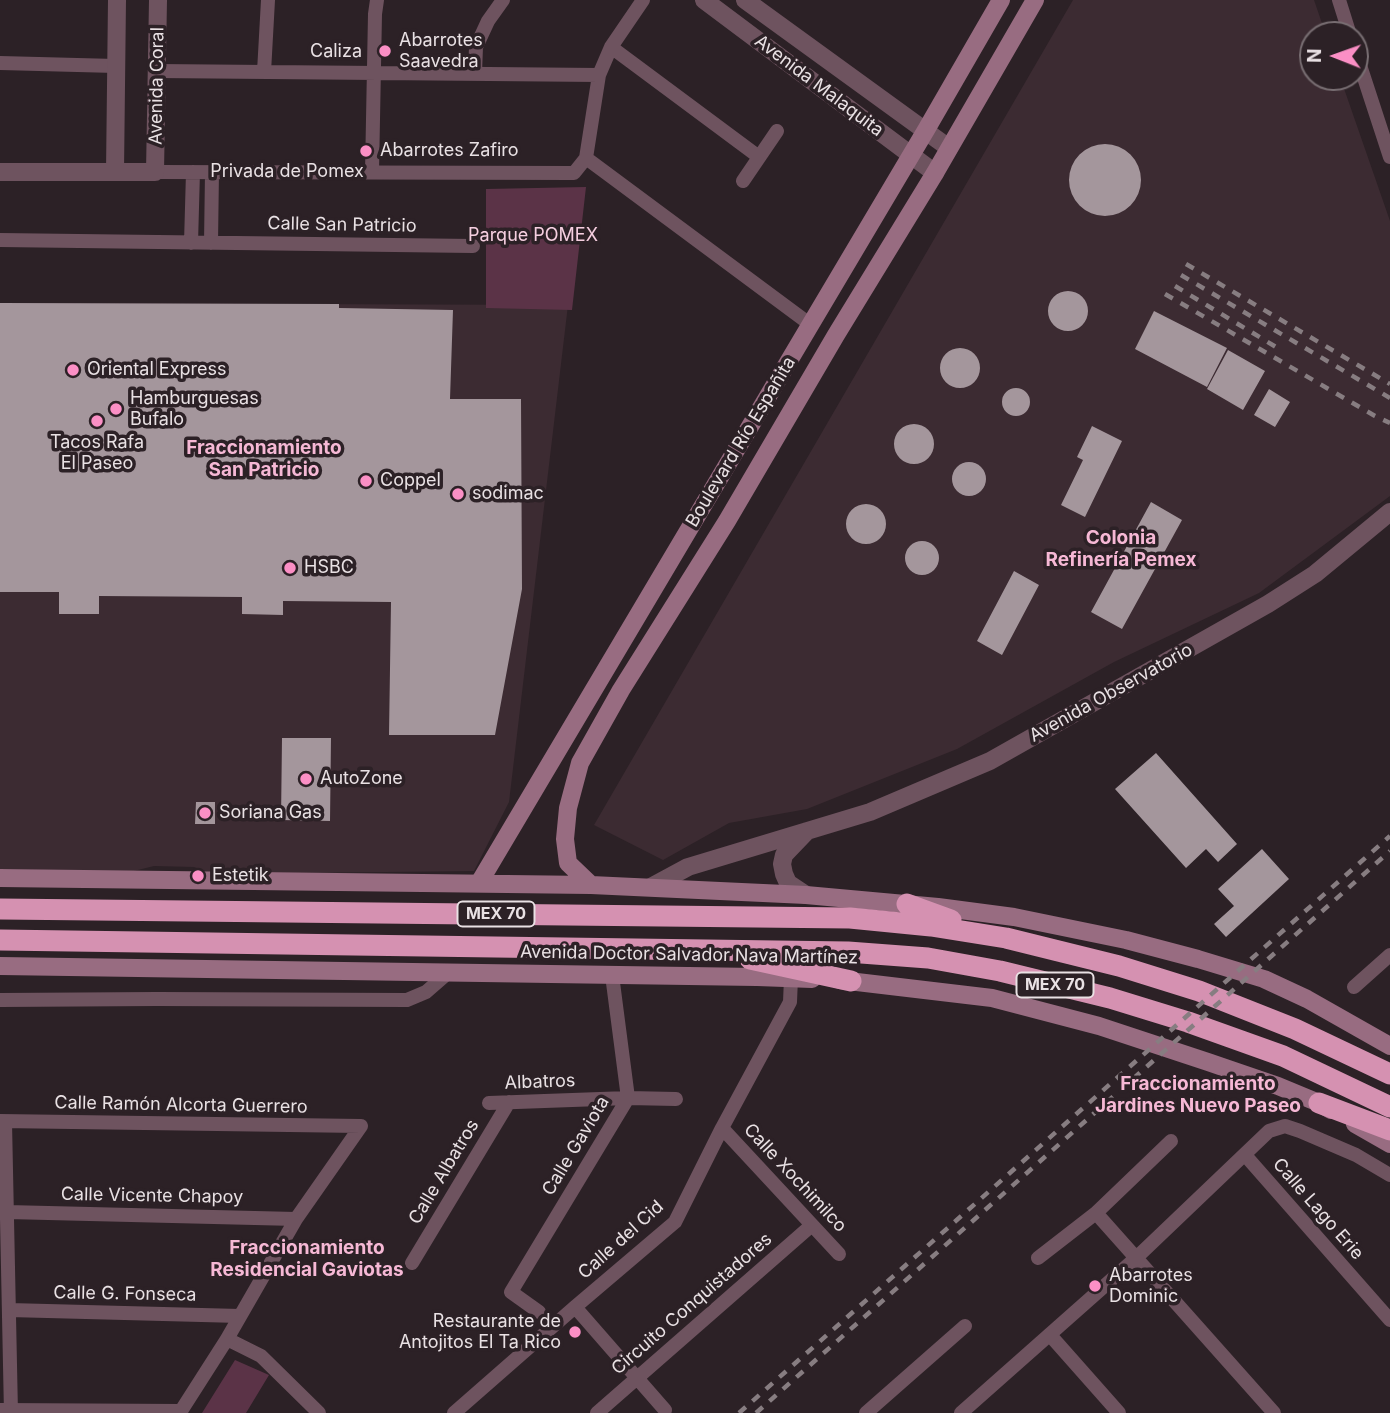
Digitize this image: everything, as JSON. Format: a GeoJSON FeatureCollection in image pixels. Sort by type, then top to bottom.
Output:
{"type":"FeatureCollection","features":[{"type":"Feature","properties":{"kind":"highway"},"geometry":{"type":"LineString","coordinates":[[906,904],[1006,938]]}},
{"type":"Feature","properties":{"kind":"highway","name":"MEX 70"},"geometry":{"type":"LineString","coordinates":[[0,909],[850,918],[931,926],[1006,938],[1119,966],[1199,991],[1295,1029],[1390,1074]]}},
{"type":"Feature","properties":{"kind":"highway","name":"Avenida Doctor Salvador Nava Martínez"},"geometry":{"type":"LineString","coordinates":[[0,940],[699,949],[848,952],[928,958],[1000,971],[1188,1022],[1283,1056],[1390,1107]]}},
{"type":"Feature","properties":{"kind":"highway"},"geometry":{"type":"LineString","coordinates":[[699,949],[851,981]]}},
{"type":"Feature","properties":{"kind":"highway"},"geometry":{"type":"LineString","coordinates":[[1319,1103],[1390,1130]]}},
{"type":"Feature","properties":{"kind":"main road","name":"Boulevard Río Españita"},"geometry":{"type":"LineString","coordinates":[[479,883],[926,131],[1001,0]]}},
{"type":"Feature","properties":{"kind":"main road","name":"Boulevard Río Españita"},"geometry":{"type":"LineString","coordinates":[[591,885],[568,863],[565,839],[568,808],[580,763],[621,690],[727,520],[935,173],[1035,0]]}},
{"type":"Feature","properties":{"kind":"main road"},"geometry":{"type":"LineString","coordinates":[[0,878],[651,887],[806,895],[1014,917],[1126,940],[1264,979],[1307,999],[1390,1046]]}},
{"type":"Feature","properties":{"kind":"main road","name":"Avenida Doctor Salvador Nava Martínez"},"geometry":{"type":"LineString","coordinates":[[0,966],[791,978],[851,981],[992,998],[1111,1030],[1278,1086],[1319,1103],[1390,1144]]}},
{"type":"Feature","properties":{"kind":"street"},"geometry":{"type":"LineString","coordinates":[[115,172],[117,0]]}},
{"type":"Feature","properties":{"kind":"street","name":"Avenida Coral"},"geometry":{"type":"LineString","coordinates":[[155,172],[158,0]]}},
{"type":"Feature","properties":{"kind":"street"},"geometry":{"type":"LineString","coordinates":[[264,72],[268,0]]}},
{"type":"Feature","properties":{"kind":"street"},"geometry":{"type":"LineString","coordinates":[[372,173],[377,0]]}},
{"type":"Feature","properties":{"kind":"street"},"geometry":{"type":"LineString","coordinates":[[475,73],[476,47],[488,21],[503,0]]}},
{"type":"Feature","properties":{"kind":"street"},"geometry":{"type":"LineString","coordinates":[[643,0],[611,47],[599,75],[586,158],[811,325]]}},
{"type":"Feature","properties":{"kind":"street","name":"Avenida Malaquita"},"geometry":{"type":"LineString","coordinates":[[704,0],[935,173]]}},
{"type":"Feature","properties":{"kind":"street","name":"Avenida Malaquita"},"geometry":{"type":"LineString","coordinates":[[745,0],[949,148]]}},
{"type":"Feature","properties":{"kind":"street"},"geometry":{"type":"LineString","coordinates":[[1339,0],[1346,21]]}},
{"type":"Feature","properties":{"kind":"street"},"geometry":{"type":"LineString","coordinates":[[611,47],[759,157]]}},
{"type":"Feature","properties":{"kind":"street"},"geometry":{"type":"LineString","coordinates":[[0,63],[116,66]]}},
{"type":"Feature","properties":{"kind":"street","name":"Caliza"},"geometry":{"type":"LineString","coordinates":[[157,71],[599,75]]}},
{"type":"Feature","properties":{"kind":"street"},"geometry":{"type":"LineString","coordinates":[[1368,91],[1390,157]]}},
{"type":"Feature","properties":{"kind":"street"},"geometry":{"type":"LineString","coordinates":[[743,181],[777,131]]}},
{"type":"Feature","properties":{"kind":"street","name":"Privada de Pomex"},"geometry":{"type":"LineString","coordinates":[[0,172],[574,173],[586,158]]}},
{"type":"Feature","properties":{"kind":"street"},"geometry":{"type":"LineString","coordinates":[[191,243],[193,172]]}},
{"type":"Feature","properties":{"kind":"street"},"geometry":{"type":"LineString","coordinates":[[211,243],[212,172]]}},
{"type":"Feature","properties":{"kind":"street","name":"Calle San Patricio"},"geometry":{"type":"LineString","coordinates":[[0,240],[473,246]]}},
{"type":"Feature","properties":{"kind":"street","name":"Avenida Observatorio"},"geometry":{"type":"LineString","coordinates":[[651,887],[688,867],[870,812],[1002,754],[1268,604],[1315,574],[1390,512]]}},
{"type":"Feature","properties":{"kind":"street"},"geometry":{"type":"LineString","coordinates":[[806,895],[788,883],[782,864],[784,855],[808,830]]}},
{"type":"Feature","properties":{"kind":"street"},"geometry":{"type":"LineString","coordinates":[[1354,988],[1390,955]]}},
{"type":"Feature","properties":{"kind":"street"},"geometry":{"type":"LineString","coordinates":[[0,1000],[407,1000],[426,992],[449,972]]}},
{"type":"Feature","properties":{"kind":"street","name":"Calle Gaviota"},"geometry":{"type":"LineString","coordinates":[[539,1312],[511,1292],[628,1098],[612,975]]}},
{"type":"Feature","properties":{"kind":"street","name":"Calle del Cid"},"geometry":{"type":"LineString","coordinates":[[454,1413],[675,1222],[790,1002],[791,978]]}},
{"type":"Feature","properties":{"kind":"street","name":"Albatros"},"geometry":{"type":"LineString","coordinates":[[489,1103],[677,1099]]}},
{"type":"Feature","properties":{"kind":"street","name":"Calle Albatros"},"geometry":{"type":"LineString","coordinates":[[412,1263],[509,1102]]}},
{"type":"Feature","properties":{"kind":"street"},"geometry":{"type":"LineString","coordinates":[[2,1121],[9,1310],[7,1411],[181,1411],[230,1341],[240,1316],[296,1219]]}},
{"type":"Feature","properties":{"kind":"street","name":"Calle Ramón Alcorta Guerrero"},"geometry":{"type":"LineString","coordinates":[[2,1121],[361,1126],[296,1219]]}},
{"type":"Feature","properties":{"kind":"street"},"geometry":{"type":"LineString","coordinates":[[962,1413],[1136,1258],[1269,1131],[1285,1126],[1300,1131],[1356,1155],[1390,1175]]}},
{"type":"Feature","properties":{"kind":"street","name":"Calle Xochimilco"},"geometry":{"type":"LineString","coordinates":[[722,1128],[839,1254]]}},
{"type":"Feature","properties":{"kind":"street"},"geometry":{"type":"LineString","coordinates":[[1038,1258],[1096,1213],[1171,1141]]}},
{"type":"Feature","properties":{"kind":"street","name":"Calle Lago Erie"},"geometry":{"type":"LineString","coordinates":[[1245,1155],[1390,1320]]}},
{"type":"Feature","properties":{"kind":"street","name":"Calle Vicente Chapoy"},"geometry":{"type":"LineString","coordinates":[[7,1212],[296,1219]]}},
{"type":"Feature","properties":{"kind":"street"},"geometry":{"type":"LineString","coordinates":[[1096,1213],[1274,1413]]}},
{"type":"Feature","properties":{"kind":"street","name":"Circuito Conquistadores"},"geometry":{"type":"LineString","coordinates":[[597,1413],[812,1225]]}},
{"type":"Feature","properties":{"kind":"street"},"geometry":{"type":"LineString","coordinates":[[575,1307],[665,1410]]}},
{"type":"Feature","properties":{"kind":"street","name":"Calle G. Fonseca"},"geometry":{"type":"LineString","coordinates":[[9,1310],[240,1316]]}},
{"type":"Feature","properties":{"kind":"street"},"geometry":{"type":"LineString","coordinates":[[866,1413],[965,1325]]}},
{"type":"Feature","properties":{"kind":"street"},"geometry":{"type":"LineString","coordinates":[[1050,1335],[1119,1413]]}},
{"type":"Feature","properties":{"kind":"street"},"geometry":{"type":"LineString","coordinates":[[230,1341],[261,1356],[318,1413]]}},
{"type":"Feature","properties":{"kind":"shaded area"},"geometry":{"type":"Polygon","coordinates":[[[1073,0],[1314,0],[1321,21],[1299,21],[1299,91],[1345,91],[1390,221],[1390,496],[1259,593],[1114,662],[957,749],[807,809],[729,823],[663,860],[594,825],[1073,0]]]}},
{"type":"Feature","properties":{"kind":"shaded area"},"geometry":{"type":"Polygon","coordinates":[[[0,303],[568,305],[509,802],[474,871],[214,874],[194,867],[154,866],[130,872],[0,869],[0,303]]]}},
{"type":"Feature","properties":{"kind":"green space","name":"Parque POMEX"},"geometry":{"type":"Polygon","coordinates":[[[586,187],[572,310],[486,308],[486,189],[586,187]]]}},
{"type":"Feature","properties":{"kind":"green space"},"geometry":{"type":"Polygon","coordinates":[[[235,1360],[269,1375],[246,1413],[202,1413],[235,1360]]]}},
{"type":"Feature","properties":{"kind":"building"},"geometry":{"type":"Polygon","coordinates":[[[1105,144],[1119,147],[1131,154],[1138,166],[1141,180],[1138,194],[1131,206],[1119,213],[1105,216],[1091,213],[1079,206],[1072,194],[1069,180],[1072,166],[1079,154],[1091,147],[1105,144]]]}},
{"type":"Feature","properties":{"kind":"building"},"geometry":{"type":"Polygon","coordinates":[[[1068,291],[1076,292],[1082,297],[1087,303],[1087,319],[1082,325],[1076,330],[1068,331],[1060,330],[1054,325],[1049,319],[1048,311],[1049,303],[1054,297],[1060,292],[1068,291]]]}},
{"type":"Feature","properties":{"kind":"building"},"geometry":{"type":"Polygon","coordinates":[[[0,303],[339,304],[339,308],[453,310],[450,399],[521,399],[522,589],[495,735],[389,735],[391,602],[283,601],[283,615],[242,614],[242,597],[99,596],[99,614],[59,614],[59,592],[0,592],[0,303]]]}},
{"type":"Feature","properties":{"kind":"building"},"geometry":{"type":"Polygon","coordinates":[[[1154,311],[1227,348],[1207,387],[1135,349],[1154,311]]]}},
{"type":"Feature","properties":{"kind":"building"},"geometry":{"type":"Polygon","coordinates":[[[960,348],[968,349],[974,354],[979,360],[979,376],[974,382],[968,387],[960,388],[952,387],[946,382],[941,376],[940,368],[941,360],[946,354],[952,349],[960,348]]]}},
{"type":"Feature","properties":{"kind":"building"},"geometry":{"type":"Polygon","coordinates":[[[1228,350],[1265,371],[1243,410],[1207,389],[1228,350]]]}},
{"type":"Feature","properties":{"kind":"building"},"geometry":{"type":"Polygon","coordinates":[[[1016,388],[1026,392],[1030,402],[1026,412],[1016,416],[1006,412],[1002,402],[1006,392],[1016,388]]]}},
{"type":"Feature","properties":{"kind":"building"},"geometry":{"type":"Polygon","coordinates":[[[1269,389],[1290,402],[1275,427],[1254,415],[1269,389]]]}},
{"type":"Feature","properties":{"kind":"building"},"geometry":{"type":"Polygon","coordinates":[[[914,424],[922,425],[928,430],[933,436],[933,452],[928,458],[922,463],[914,464],[906,463],[900,458],[895,452],[894,444],[895,436],[900,430],[906,425],[914,424]]]}},
{"type":"Feature","properties":{"kind":"building"},"geometry":{"type":"Polygon","coordinates":[[[1092,426],[1122,441],[1085,517],[1061,505],[1083,460],[1077,457],[1092,426]]]}},
{"type":"Feature","properties":{"kind":"building"},"geometry":{"type":"Polygon","coordinates":[[[969,462],[981,467],[986,479],[981,491],[969,496],[957,491],[952,479],[957,467],[969,462]]]}},
{"type":"Feature","properties":{"kind":"building"},"geometry":{"type":"Polygon","coordinates":[[[1151,502],[1182,520],[1122,629],[1091,612],[1151,502]]]}},
{"type":"Feature","properties":{"kind":"building"},"geometry":{"type":"Polygon","coordinates":[[[866,504],[874,505],[880,510],[885,516],[885,532],[880,538],[874,543],[866,544],[858,543],[852,538],[847,532],[846,524],[847,516],[852,510],[858,505],[866,504]]]}},
{"type":"Feature","properties":{"kind":"building"},"geometry":{"type":"Polygon","coordinates":[[[922,541],[934,546],[939,558],[934,570],[922,575],[910,570],[905,558],[910,546],[922,541]]]}},
{"type":"Feature","properties":{"kind":"building"},"geometry":{"type":"Polygon","coordinates":[[[1014,571],[1039,585],[1002,655],[977,641],[1014,571]]]}},
{"type":"Feature","properties":{"kind":"building","name":"AutoZone"},"geometry":{"type":"Polygon","coordinates":[[[282,738],[331,738],[330,821],[281,820],[282,738]]]}},
{"type":"Feature","properties":{"kind":"building"},"geometry":{"type":"Polygon","coordinates":[[[1156,753],[1237,844],[1218,862],[1206,849],[1186,868],[1115,789],[1156,753]]]}},
{"type":"Feature","properties":{"kind":"building","name":"Soriana Gas"},"geometry":{"type":"Polygon","coordinates":[[[196,802],[215,802],[215,824],[195,824],[196,802]]]}},
{"type":"Feature","properties":{"kind":"building"},"geometry":{"type":"Polygon","coordinates":[[[1262,849],[1289,879],[1226,937],[1214,924],[1234,906],[1218,889],[1262,849]]]}},
{"type":"Feature","properties":{"kind":"railway"},"geometry":{"type":"LineString","coordinates":[[1186,264],[1390,384]]}},
{"type":"Feature","properties":{"kind":"railway"},"geometry":{"type":"LineString","coordinates":[[1181,275],[1390,398]]}},
{"type":"Feature","properties":{"kind":"railway"},"geometry":{"type":"LineString","coordinates":[[1175,286],[1276,347]]}},
{"type":"Feature","properties":{"kind":"railway"},"geometry":{"type":"LineString","coordinates":[[1165,294],[1390,423]]}},
{"type":"Feature","properties":{"kind":"railway"},"geometry":{"type":"LineString","coordinates":[[739,1413],[1390,836]]}},
{"type":"Feature","properties":{"kind":"railway"},"geometry":{"type":"LineString","coordinates":[[756,1413],[1390,851]]}},
{"type":"Feature","properties":{"kind":"place","name":"Abarrotes Saavedra"},"geometry":{"type":"Point","coordinates":[385,51]}},
{"type":"Feature","properties":{"kind":"place","name":"Abarrotes Zafiro"},"geometry":{"type":"Point","coordinates":[366,151]}},
{"type":"Feature","properties":{"kind":"place","name":"Oriental Express"},"geometry":{"type":"Point","coordinates":[73,370]}},
{"type":"Feature","properties":{"kind":"place","name":"Hamburguesas Bufalo"},"geometry":{"type":"Point","coordinates":[116,409]}},
{"type":"Feature","properties":{"kind":"place","name":"Tacos Rafa El Paseo"},"geometry":{"type":"Point","coordinates":[97,421]}},
{"type":"Feature","properties":{"kind":"place","name":"Coppel"},"geometry":{"type":"Point","coordinates":[366,481]}},
{"type":"Feature","properties":{"kind":"place","name":"sodimac"},"geometry":{"type":"Point","coordinates":[458,494]}},
{"type":"Feature","properties":{"kind":"place","name":"HSBC"},"geometry":{"type":"Point","coordinates":[290,568]}},
{"type":"Feature","properties":{"kind":"place","name":"AutoZone"},"geometry":{"type":"Point","coordinates":[306,779]}},
{"type":"Feature","properties":{"kind":"place","name":"Soriana Gas"},"geometry":{"type":"Point","coordinates":[205,813]}},
{"type":"Feature","properties":{"kind":"place","name":"Estetik"},"geometry":{"type":"Point","coordinates":[198,876]}},
{"type":"Feature","properties":{"kind":"place","name":"Abarrotes Dominic"},"geometry":{"type":"Point","coordinates":[1095,1286]}},
{"type":"Feature","properties":{"kind":"place","name":"Restaurante de Antojitos El Ta Rico"},"geometry":{"type":"Point","coordinates":[575,1332]}},
{"type":"Feature","properties":{"kind":"district","name":"Fraccionamiento San Patricio"},"geometry":{"type":"Point","coordinates":[264,459]}},
{"type":"Feature","properties":{"kind":"district","name":"Colonia Refinería Pemex"},"geometry":{"type":"Point","coordinates":[1121,549]}},
{"type":"Feature","properties":{"kind":"district","name":"Fraccionamiento Jardines Nuevo Paseo"},"geometry":{"type":"Point","coordinates":[1198,1095]}},
{"type":"Feature","properties":{"kind":"district","name":"Fraccionamiento Residencial Gaviotas"},"geometry":{"type":"Point","coordinates":[307,1259]}}]}
